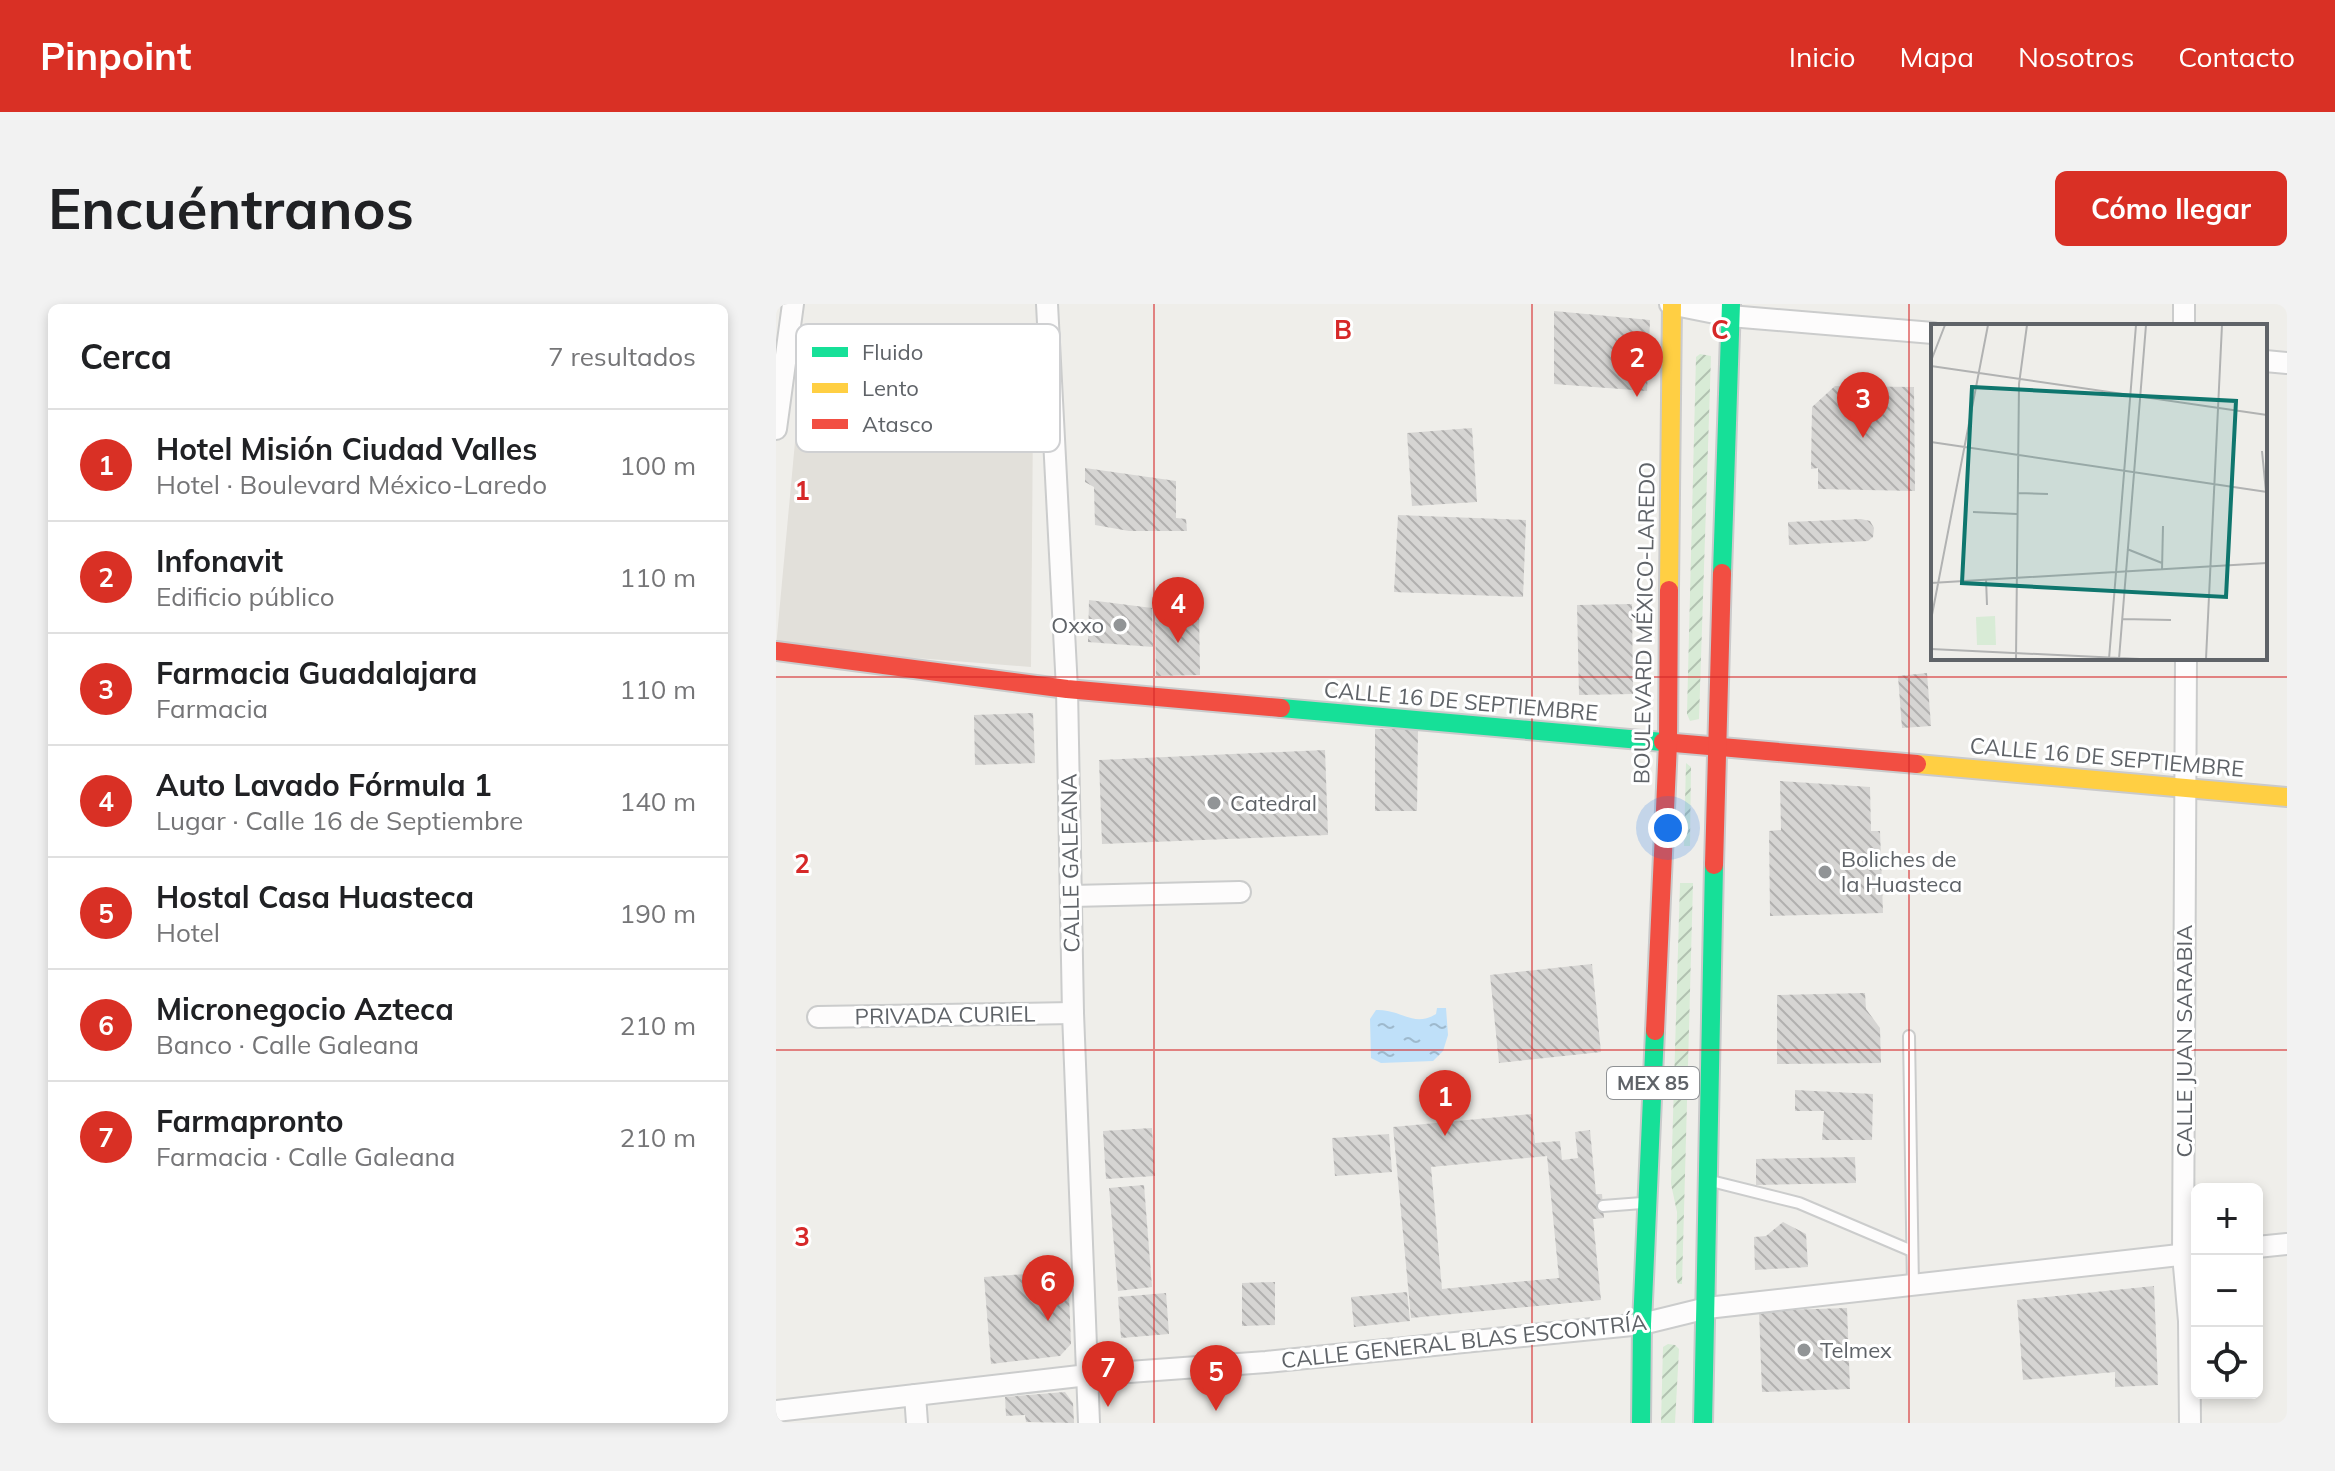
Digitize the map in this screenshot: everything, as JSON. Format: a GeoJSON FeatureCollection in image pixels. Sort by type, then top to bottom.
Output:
{"type":"FeatureCollection","features":[{"type":"Feature","properties":{"kind":"main road","name":"BOULEVARD MÉXICO-LAREDO"},"geometry":{"type":"LineString","coordinates":[[1641,1423],[1642,1324],[1668,743],[1671,304]]}},
{"type":"Feature","properties":{"kind":"main road","name":"MEX 85"},"geometry":{"type":"LineString","coordinates":[[1703,1423],[1716,745],[1731,310]]}},
{"type":"Feature","properties":{"kind":"main road","name":"CALLE 16 DE SEPTIEMBRE"},"geometry":{"type":"LineString","coordinates":[[776,651],[1067,689],[2287,797]]}},
{"type":"Feature","properties":{"kind":"street"},"geometry":{"type":"LineString","coordinates":[[776,429],[793,304]]}},
{"type":"Feature","properties":{"kind":"street","name":"CALLE GALEANA"},"geometry":{"type":"LineString","coordinates":[[1047,304],[1048,324]]}},
{"type":"Feature","properties":{"kind":"street"},"geometry":{"type":"LineString","coordinates":[[1671,304],[1931,333]]}},
{"type":"Feature","properties":{"kind":"street"},"geometry":{"type":"LineString","coordinates":[[2267,361],[2287,363]]}},
{"type":"Feature","properties":{"kind":"street","name":"CALLE GALEANA"},"geometry":{"type":"LineString","coordinates":[[1055,452],[1067,689],[1073,1013],[1089,1423]]}},
{"type":"Feature","properties":{"kind":"street","name":"CALLE JUAN SARABIA"},"geometry":{"type":"LineString","coordinates":[[2186,660],[2190,1423]]}},
{"type":"Feature","properties":{"kind":"street"},"geometry":{"type":"LineString","coordinates":[[1072,896],[1240,892]]}},
{"type":"Feature","properties":{"kind":"street","name":"PRIVADA CURIEL"},"geometry":{"type":"LineString","coordinates":[[818,1017],[1073,1013]]}},
{"type":"Feature","properties":{"kind":"street"},"geometry":{"type":"LineString","coordinates":[[2263,1246],[2287,1244]]}},
{"type":"Feature","properties":{"kind":"street","name":"CALLE GENERAL BLAS ESCONTRÍA"},"geometry":{"type":"LineString","coordinates":[[776,1411],[1088,1375],[1266,1362],[1642,1324],[1707,1308],[2190,1254]]}},
{"type":"Feature","properties":{"kind":"street"},"geometry":{"type":"LineString","coordinates":[[915,1395],[917,1423]]}},
{"type":"Feature","properties":{"kind":"lane"},"geometry":{"type":"LineString","coordinates":[[1909,1036],[1913,1287]]}},
{"type":"Feature","properties":{"kind":"lane"},"geometry":{"type":"LineString","coordinates":[[1709,1180],[1799,1203],[1912,1251]]}},
{"type":"Feature","properties":{"kind":"lane"},"geometry":{"type":"LineString","coordinates":[[1603,1206],[1648,1202]]}},
{"type":"Feature","properties":{"kind":"shaded area"},"geometry":{"type":"Polygon","coordinates":[[[796,431],[796,452],[1033,452],[1031,667],[776,647],[796,431]]]}},
{"type":"Feature","properties":{"kind":"green space"},"geometry":{"type":"Polygon","coordinates":[[[1700,354],[1711,356],[1699,719],[1690,721],[1687,714],[1696,357],[1700,354]]]}},
{"type":"Feature","properties":{"kind":"green space"},"geometry":{"type":"Polygon","coordinates":[[[1686,763],[1691,767],[1690,846],[1684,846],[1686,763]]]}},
{"type":"Feature","properties":{"kind":"green space"},"geometry":{"type":"Polygon","coordinates":[[[1680,883],[1693,883],[1682,1284],[1678,1284],[1677,1212],[1671,1184],[1680,883]]]}},
{"type":"Feature","properties":{"kind":"green space"},"geometry":{"type":"Polygon","coordinates":[[[1668,1344],[1679,1349],[1675,1423],[1661,1423],[1663,1347],[1668,1344]]]}},
{"type":"Feature","properties":{"kind":"water"},"geometry":{"type":"Polygon","coordinates":[[[1437,1008],[1446,1008],[1448,1035],[1443,1051],[1433,1061],[1381,1063],[1371,1058],[1370,1019],[1376,1010],[1421,1019],[1436,1014],[1437,1008]]]}},
{"type":"Feature","properties":{"kind":"building"},"geometry":{"type":"Polygon","coordinates":[[[1554,311],[1650,320],[1647,391],[1554,384],[1554,311]]]}},
{"type":"Feature","properties":{"kind":"building"},"geometry":{"type":"Polygon","coordinates":[[[1835,386],[1914,387],[1915,491],[1818,489],[1818,468],[1811,469],[1812,407],[1835,386]]]}},
{"type":"Feature","properties":{"kind":"building"},"geometry":{"type":"Polygon","coordinates":[[[1472,428],[1477,502],[1412,506],[1407,433],[1472,428]]]}},
{"type":"Feature","properties":{"kind":"building"},"geometry":{"type":"Polygon","coordinates":[[[1085,468],[1176,481],[1176,518],[1186,519],[1187,531],[1129,531],[1095,525],[1094,487],[1085,482],[1085,468]]]}},
{"type":"Feature","properties":{"kind":"building"},"geometry":{"type":"Polygon","coordinates":[[[1398,515],[1526,520],[1523,597],[1394,592],[1398,515]]]}},
{"type":"Feature","properties":{"kind":"building"},"geometry":{"type":"Polygon","coordinates":[[[1870,521],[1874,528],[1873,537],[1868,541],[1789,545],[1788,522],[1870,521]]]}},
{"type":"Feature","properties":{"kind":"building","name":"Oxxo"},"geometry":{"type":"Polygon","coordinates":[[[1089,600],[1152,608],[1153,647],[1088,642],[1089,600]]]}},
{"type":"Feature","properties":{"kind":"building"},"geometry":{"type":"Polygon","coordinates":[[[1632,604],[1633,694],[1579,695],[1577,605],[1632,604]]]}},
{"type":"Feature","properties":{"kind":"building"},"geometry":{"type":"Polygon","coordinates":[[[1199,611],[1200,675],[1156,676],[1155,612],[1199,611]]]}},
{"type":"Feature","properties":{"kind":"building"},"geometry":{"type":"Polygon","coordinates":[[[1927,673],[1931,726],[1902,728],[1898,676],[1927,673]]]}},
{"type":"Feature","properties":{"kind":"building"},"geometry":{"type":"Polygon","coordinates":[[[1033,713],[1035,763],[975,765],[974,715],[1033,713]]]}},
{"type":"Feature","properties":{"kind":"building"},"geometry":{"type":"Polygon","coordinates":[[[1375,729],[1418,729],[1417,811],[1375,811],[1375,729]]]}},
{"type":"Feature","properties":{"kind":"building","name":"Catedral"},"geometry":{"type":"Polygon","coordinates":[[[1325,750],[1328,835],[1102,844],[1099,760],[1325,750]]]}},
{"type":"Feature","properties":{"kind":"building","name":"Boliches de la Huasteca"},"geometry":{"type":"Polygon","coordinates":[[[1780,781],[1870,787],[1871,831],[1880,831],[1883,913],[1770,916],[1769,831],[1781,830],[1780,781]]]}},
{"type":"Feature","properties":{"kind":"building"},"geometry":{"type":"Polygon","coordinates":[[[1592,964],[1601,1052],[1499,1063],[1490,975],[1592,964]]]}},
{"type":"Feature","properties":{"kind":"building"},"geometry":{"type":"Polygon","coordinates":[[[1865,993],[1866,1009],[1880,1028],[1881,1063],[1777,1064],[1777,995],[1865,993]]]}},
{"type":"Feature","properties":{"kind":"building"},"geometry":{"type":"Polygon","coordinates":[[[1795,1090],[1873,1094],[1872,1140],[1822,1140],[1824,1111],[1795,1111],[1795,1090]]]}},
{"type":"Feature","properties":{"kind":"building"},"geometry":{"type":"Polygon","coordinates":[[[1532,1114],[1535,1143],[1560,1141],[1562,1160],[1578,1158],[1575,1132],[1590,1130],[1596,1194],[1602,1194],[1604,1218],[1593,1219],[1601,1300],[1411,1318],[1393,1127],[1532,1114]],[[1547,1156],[1431,1167],[1442,1289],[1559,1278],[1547,1156]]]}},
{"type":"Feature","properties":{"kind":"building"},"geometry":{"type":"Polygon","coordinates":[[[1152,1128],[1155,1176],[1106,1179],[1103,1131],[1152,1128]]]}},
{"type":"Feature","properties":{"kind":"building"},"geometry":{"type":"Polygon","coordinates":[[[1389,1134],[1392,1172],[1335,1176],[1332,1138],[1389,1134]]]}},
{"type":"Feature","properties":{"kind":"building"},"geometry":{"type":"Polygon","coordinates":[[[1855,1157],[1856,1183],[1756,1185],[1756,1159],[1855,1157]]]}},
{"type":"Feature","properties":{"kind":"building"},"geometry":{"type":"Polygon","coordinates":[[[1144,1185],[1152,1287],[1118,1291],[1109,1188],[1144,1185]]]}},
{"type":"Feature","properties":{"kind":"building"},"geometry":{"type":"Polygon","coordinates":[[[1783,1222],[1806,1234],[1808,1267],[1755,1270],[1754,1237],[1766,1236],[1783,1222]]]}},
{"type":"Feature","properties":{"kind":"building"},"geometry":{"type":"Polygon","coordinates":[[[1068,1271],[1071,1344],[1060,1356],[991,1364],[984,1277],[1068,1271]]]}},
{"type":"Feature","properties":{"kind":"building"},"geometry":{"type":"Polygon","coordinates":[[[1275,1282],[1275,1325],[1242,1326],[1242,1283],[1275,1282]]]}},
{"type":"Feature","properties":{"kind":"building"},"geometry":{"type":"Polygon","coordinates":[[[2154,1286],[2158,1385],[2115,1387],[2115,1372],[2023,1380],[2017,1300],[2154,1286]]]}},
{"type":"Feature","properties":{"kind":"building"},"geometry":{"type":"Polygon","coordinates":[[[1407,1292],[1410,1321],[1354,1327],[1351,1297],[1407,1292]]]}},
{"type":"Feature","properties":{"kind":"building"},"geometry":{"type":"Polygon","coordinates":[[[1166,1293],[1169,1334],[1121,1338],[1118,1297],[1166,1293]]]}},
{"type":"Feature","properties":{"kind":"building","name":"Telmex"},"geometry":{"type":"Polygon","coordinates":[[[1847,1308],[1850,1389],[1762,1392],[1759,1311],[1847,1308]]]}},
{"type":"Feature","properties":{"kind":"building"},"geometry":{"type":"Polygon","coordinates":[[[1065,1392],[1073,1403],[1074,1423],[1026,1422],[1025,1415],[1006,1416],[1005,1397],[1065,1392]]]}},
{"type":"Feature","properties":{"kind":"traffic: fast"},"geometry":{"type":"LineString","coordinates":[[1722,573],[1731,304]]}},
{"type":"Feature","properties":{"kind":"traffic: fast"},"geometry":{"type":"LineString","coordinates":[[1281,708],[1663,742]]}},
{"type":"Feature","properties":{"kind":"traffic: fast"},"geometry":{"type":"LineString","coordinates":[[1703,1423],[1714,865]]}},
{"type":"Feature","properties":{"kind":"traffic: fast"},"geometry":{"type":"LineString","coordinates":[[1641,1423],[1642,1324],[1655,1031]]}},
{"type":"Feature","properties":{"kind":"traffic: slow"},"geometry":{"type":"LineString","coordinates":[[1669,590],[1672,304]]}},
{"type":"Feature","properties":{"kind":"traffic: slow"},"geometry":{"type":"LineString","coordinates":[[1917,764],[2287,797]]}},
{"type":"Feature","properties":{"kind":"traffic: jam"},"geometry":{"type":"LineString","coordinates":[[1714,865],[1722,573]]}},
{"type":"Feature","properties":{"kind":"traffic: jam"},"geometry":{"type":"LineString","coordinates":[[1655,1031],[1668,743],[1669,590]]}},
{"type":"Feature","properties":{"kind":"traffic: jam"},"geometry":{"type":"LineString","coordinates":[[776,651],[1067,689],[1281,708]]}},
{"type":"Feature","properties":{"kind":"traffic: jam"},"geometry":{"type":"LineString","coordinates":[[1663,742],[1917,764]]}},
{"type":"Feature","properties":{"kind":"place","name":"Infonavit"},"geometry":{"type":"Point","coordinates":[1637,397]}},
{"type":"Feature","properties":{"kind":"place","name":"Farmacia Guadalajara"},"geometry":{"type":"Point","coordinates":[1863,438]}},
{"type":"Feature","properties":{"kind":"place","name":"Oxxo"},"geometry":{"type":"Point","coordinates":[1120,625]}},
{"type":"Feature","properties":{"kind":"place","name":"Auto Lavado Fórmula 1"},"geometry":{"type":"Point","coordinates":[1178,643]}},
{"type":"Feature","properties":{"kind":"place","name":"Catedral"},"geometry":{"type":"Point","coordinates":[1214,803]}},
{"type":"Feature","properties":{"kind":"place","name":"Boliches de la Huasteca"},"geometry":{"type":"Point","coordinates":[1825,872]}},
{"type":"Feature","properties":{"kind":"place","name":"Hotel Misión Ciudad Valles"},"geometry":{"type":"Point","coordinates":[1445,1136]}},
{"type":"Feature","properties":{"kind":"place","name":"Micronegocio Azteca"},"geometry":{"type":"Point","coordinates":[1048,1321]}},
{"type":"Feature","properties":{"kind":"place","name":"Telmex"},"geometry":{"type":"Point","coordinates":[1804,1350]}},
{"type":"Feature","properties":{"kind":"place","name":"Farmapronto"},"geometry":{"type":"Point","coordinates":[1108,1407]}},
{"type":"Feature","properties":{"kind":"place","name":"Hostal Casa Huasteca"},"geometry":{"type":"Point","coordinates":[1216,1411]}}]}
